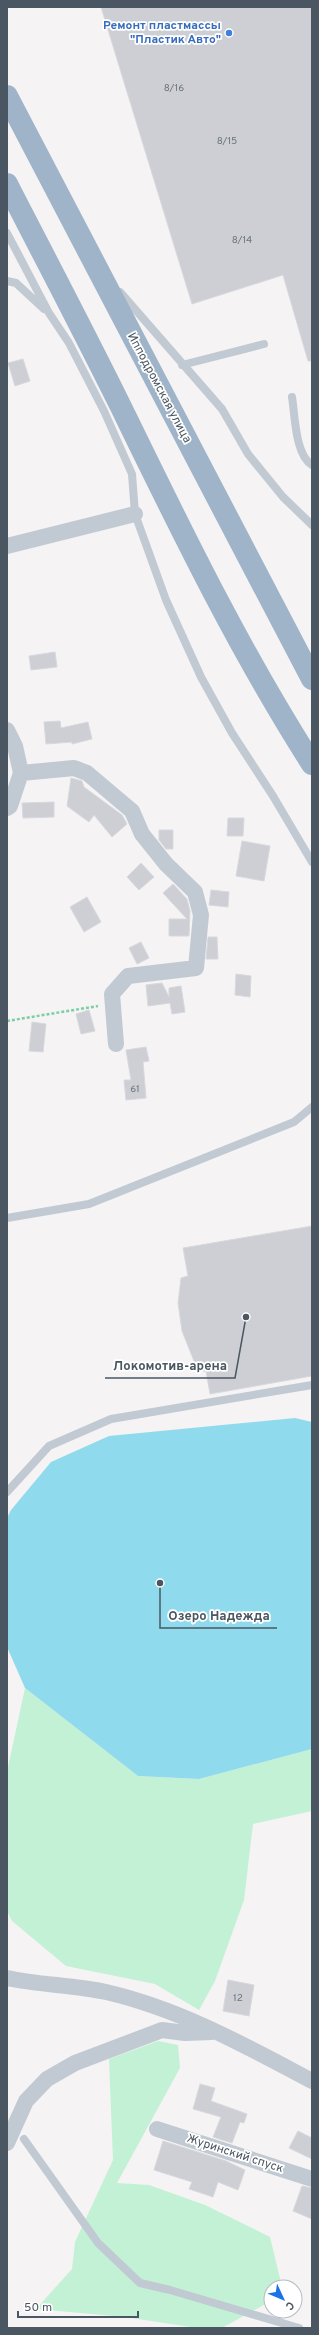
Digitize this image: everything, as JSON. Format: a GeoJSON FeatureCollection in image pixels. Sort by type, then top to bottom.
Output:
{"type":"FeatureCollection","features":[{"type":"Feature","properties":{"kind":"highway","name":"Ипподромская улица"},"geometry":{"type":"LineString","coordinates":[[7,96],[90,258],[312,679]]}},
{"type":"Feature","properties":{"kind":"highway"},"geometry":{"type":"LineString","coordinates":[[7,184],[97,358],[173,512],[248,655],[312,764]]}},
{"type":"Feature","properties":{"kind":"street"},"geometry":{"type":"LineString","coordinates":[[7,546],[135,514]]}},
{"type":"Feature","properties":{"kind":"street"},"geometry":{"type":"LineString","coordinates":[[7,730],[15,746],[20,773],[10,806],[7,808]]}},
{"type":"Feature","properties":{"kind":"street"},"geometry":{"type":"LineString","coordinates":[[20,773],[74,768],[87,773],[132,811],[142,834],[166,864],[195,892],[201,915],[196,968],[128,976],[112,994],[116,1044]]}},
{"type":"Feature","properties":{"kind":"street"},"geometry":{"type":"LineString","coordinates":[[7,1978],[106,1992],[166,2010],[215,2032],[312,2081]]}},
{"type":"Feature","properties":{"kind":"street"},"geometry":{"type":"LineString","coordinates":[[7,2143],[26,2102],[47,2079],[75,2063],[162,2030],[185,2033],[215,2032]]}},
{"type":"Feature","properties":{"kind":"street","name":"Журинский спуск"},"geometry":{"type":"LineString","coordinates":[[157,2129],[312,2179]]}},
{"type":"Feature","properties":{"kind":"lane"},"geometry":{"type":"LineString","coordinates":[[7,233],[49,313],[69,343],[104,411],[132,474],[135,514],[166,600],[201,677],[232,733],[273,796],[312,862]]}},
{"type":"Feature","properties":{"kind":"lane"},"geometry":{"type":"LineString","coordinates":[[90,258],[222,409],[248,454],[283,497],[309,516],[312,525]]}},
{"type":"Feature","properties":{"kind":"lane"},"geometry":{"type":"LineString","coordinates":[[7,281],[16,283],[49,313]]}},
{"type":"Feature","properties":{"kind":"lane"},"geometry":{"type":"LineString","coordinates":[[182,365],[264,344]]}},
{"type":"Feature","properties":{"kind":"lane"},"geometry":{"type":"LineString","coordinates":[[292,397],[300,450],[308,462],[312,465]]}},
{"type":"Feature","properties":{"kind":"lane"},"geometry":{"type":"LineString","coordinates":[[7,1218],[89,1204],[294,1122],[312,1107]]}},
{"type":"Feature","properties":{"kind":"lane"},"geometry":{"type":"LineString","coordinates":[[7,1492],[50,1446],[111,1419],[312,1385]]}},
{"type":"Feature","properties":{"kind":"lane"},"geometry":{"type":"LineString","coordinates":[[24,2138],[98,2243],[140,2283],[170,2290],[299,2328]]}},
{"type":"Feature","properties":{"kind":"path"},"geometry":{"type":"LineString","coordinates":[[7,1021],[113,1003]]}},
{"type":"Feature","properties":{"kind":"green space"},"geometry":{"type":"Polygon","coordinates":[[[25,1688],[138,1776],[199,1779],[312,1749],[312,1811],[253,1824],[244,1900],[215,1981],[199,2010],[155,1984],[66,1966],[12,1921],[7,1911],[7,1772],[25,1688]]]}},
{"type":"Feature","properties":{"kind":"green space"},"geometry":{"type":"Polygon","coordinates":[[[158,2041],[178,2045],[180,2068],[117,2183],[149,2185],[205,2205],[270,2237],[280,2279],[263,2279],[263,2305],[222,2328],[197,2328],[125,2317],[36,2309],[72,2269],[75,2242],[113,2160],[109,2059],[158,2041]]]}},
{"type":"Feature","properties":{"kind":"water"},"geometry":{"type":"Polygon","coordinates":[[[295,1418],[312,1422],[312,1749],[199,1779],[138,1776],[25,1688],[7,1647],[7,1518],[11,1510],[51,1462],[109,1436],[295,1418]]]}},
{"type":"Feature","properties":{"kind":"building"},"geometry":{"type":"Polygon","coordinates":[[[101,7],[312,7],[312,361],[308,361],[283,275],[192,304],[101,7]]]}},
{"type":"Feature","properties":{"kind":"building"},"geometry":{"type":"Polygon","coordinates":[[[23,359],[30,381],[15,386],[8,363],[23,359]]]}},
{"type":"Feature","properties":{"kind":"building"},"geometry":{"type":"Polygon","coordinates":[[[55,652],[57,667],[31,670],[29,656],[55,652]]]}},
{"type":"Feature","properties":{"kind":"building"},"geometry":{"type":"Polygon","coordinates":[[[60,721],[61,728],[88,722],[92,739],[72,744],[72,742],[46,744],[44,722],[60,721]]]}},
{"type":"Feature","properties":{"kind":"building"},"geometry":{"type":"Polygon","coordinates":[[[71,778],[82,781],[84,787],[122,815],[127,824],[112,837],[94,815],[89,822],[67,806],[71,778]]]}},
{"type":"Feature","properties":{"kind":"building"},"geometry":{"type":"Polygon","coordinates":[[[54,802],[54,817],[23,818],[22,803],[54,802]]]}},
{"type":"Feature","properties":{"kind":"building"},"geometry":{"type":"Polygon","coordinates":[[[228,818],[244,818],[243,836],[227,836],[228,818]]]}},
{"type":"Feature","properties":{"kind":"building"},"geometry":{"type":"Polygon","coordinates":[[[159,830],[173,830],[173,849],[166,849],[159,840],[159,830]]]}},
{"type":"Feature","properties":{"kind":"building"},"geometry":{"type":"Polygon","coordinates":[[[242,841],[270,846],[264,881],[236,876],[242,841]]]}},
{"type":"Feature","properties":{"kind":"building"},"geometry":{"type":"Polygon","coordinates":[[[141,863],[154,877],[139,890],[127,877],[141,863]]]}},
{"type":"Feature","properties":{"kind":"building"},"geometry":{"type":"Polygon","coordinates":[[[173,884],[187,899],[190,911],[189,936],[169,936],[169,919],[187,919],[163,893],[173,884]]]}},
{"type":"Feature","properties":{"kind":"building"},"geometry":{"type":"Polygon","coordinates":[[[211,890],[229,892],[228,907],[209,905],[211,890]]]}},
{"type":"Feature","properties":{"kind":"building"},"geometry":{"type":"Polygon","coordinates":[[[87,897],[101,922],[84,932],[70,907],[87,897]]]}},
{"type":"Feature","properties":{"kind":"building"},"geometry":{"type":"Polygon","coordinates":[[[208,937],[217,937],[218,959],[206,959],[208,937]]]}},
{"type":"Feature","properties":{"kind":"building"},"geometry":{"type":"Polygon","coordinates":[[[141,942],[149,958],[137,964],[129,948],[141,942]]]}},
{"type":"Feature","properties":{"kind":"building"},"geometry":{"type":"Polygon","coordinates":[[[236,974],[251,976],[250,997],[235,995],[236,974]]]}},
{"type":"Feature","properties":{"kind":"building"},"geometry":{"type":"Polygon","coordinates":[[[162,983],[169,997],[169,988],[181,986],[185,1012],[172,1014],[170,1003],[148,1006],[146,985],[162,983]]]}},
{"type":"Feature","properties":{"kind":"building"},"geometry":{"type":"Polygon","coordinates":[[[89,1010],[95,1031],[81,1034],[76,1014],[89,1010]]]}},
{"type":"Feature","properties":{"kind":"building"},"geometry":{"type":"Polygon","coordinates":[[[32,1022],[46,1024],[43,1052],[29,1051],[32,1022]]]}},
{"type":"Feature","properties":{"kind":"building"},"geometry":{"type":"Polygon","coordinates":[[[146,1047],[149,1061],[143,1062],[146,1098],[126,1100],[124,1080],[131,1080],[126,1050],[146,1047]]]}},
{"type":"Feature","properties":{"kind":"building"},"geometry":{"type":"Polygon","coordinates":[[[312,1226],[312,1376],[210,1394],[206,1371],[198,1371],[182,1331],[178,1303],[181,1278],[188,1276],[183,1248],[312,1226]]]}},
{"type":"Feature","properties":{"kind":"building"},"geometry":{"type":"Polygon","coordinates":[[[228,1980],[254,1985],[249,2016],[223,2011],[228,1980]]]}},
{"type":"Feature","properties":{"kind":"building"},"geometry":{"type":"Polygon","coordinates":[[[200,2084],[215,2088],[211,2101],[247,2114],[244,2123],[240,2122],[232,2143],[213,2137],[221,2117],[193,2109],[200,2084]]]}},
{"type":"Feature","properties":{"kind":"building"},"geometry":{"type":"Polygon","coordinates":[[[298,2131],[312,2138],[312,2159],[289,2148],[298,2131]]]}},
{"type":"Feature","properties":{"kind":"building"},"geometry":{"type":"Polygon","coordinates":[[[163,2141],[226,2161],[245,2170],[238,2190],[218,2182],[213,2197],[189,2189],[192,2182],[154,2170],[163,2141]]]}},
{"type":"Feature","properties":{"kind":"building"},"geometry":{"type":"Polygon","coordinates":[[[302,2186],[312,2188],[312,2219],[293,2211],[302,2186]]]}},
{"type":"Feature","properties":{"kind":"place","name":"Ремонт пластмассы \"Пластик Авто\""},"geometry":{"type":"Point","coordinates":[229,33]}},
{"type":"Feature","properties":{"kind":"place","name":"Локомотив-арена"},"geometry":{"type":"Point","coordinates":[246,1317]}},
{"type":"Feature","properties":{"kind":"place","name":"Озеро Надежда"},"geometry":{"type":"Point","coordinates":[160,1583]}}]}
